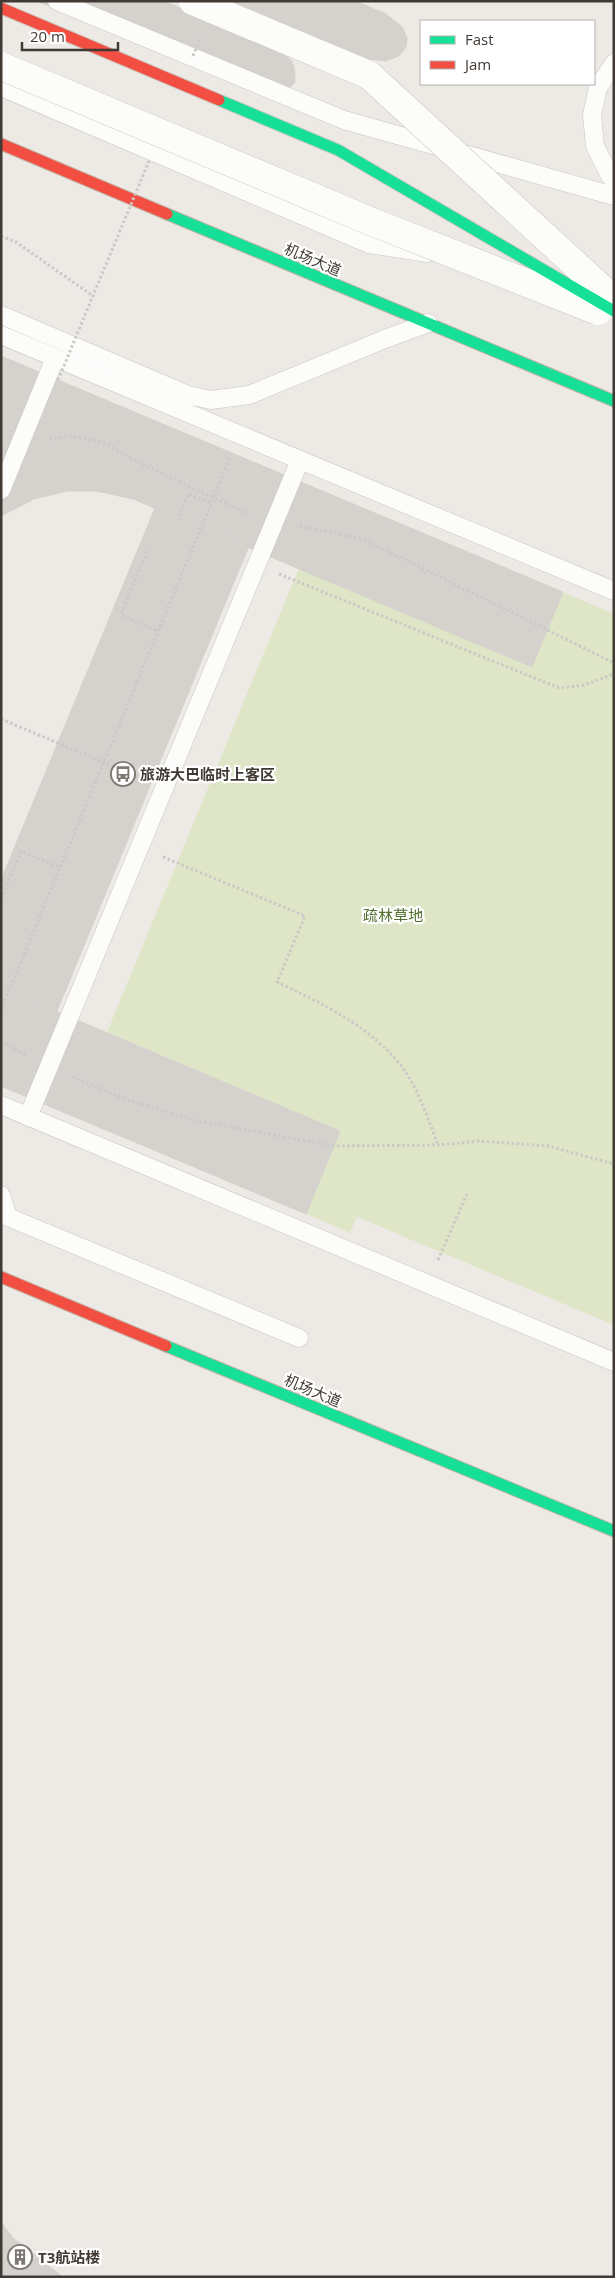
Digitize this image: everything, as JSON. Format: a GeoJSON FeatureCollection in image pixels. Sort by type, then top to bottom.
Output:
{"type":"FeatureCollection","features":[{"type":"Feature","properties":{"kind":"main road"},"geometry":{"type":"LineString","coordinates":[[1,8],[338,150],[614,311]]}},
{"type":"Feature","properties":{"kind":"main road","name":"机场大道"},"geometry":{"type":"LineString","coordinates":[[1,144],[614,401]]}},
{"type":"Feature","properties":{"kind":"main road","name":"机场大道"},"geometry":{"type":"LineString","coordinates":[[1,1277],[614,1531]]}},
{"type":"Feature","properties":{"kind":"street"},"geometry":{"type":"LineString","coordinates":[[193,1],[369,75],[614,300]]}},
{"type":"Feature","properties":{"kind":"street"},"geometry":{"type":"LineString","coordinates":[[1,66],[370,221],[614,318]]}},
{"type":"Feature","properties":{"kind":"lane"},"geometry":{"type":"LineString","coordinates":[[57,1],[344,120],[614,196]]}},
{"type":"Feature","properties":{"kind":"lane"},"geometry":{"type":"LineString","coordinates":[[614,63],[598,88],[592,115],[595,146],[610,176],[614,179]]}},
{"type":"Feature","properties":{"kind":"lane"},"geometry":{"type":"LineString","coordinates":[[1,88],[369,244],[614,282]]}},
{"type":"Feature","properties":{"kind":"lane"},"geometry":{"type":"LineString","coordinates":[[1,315],[188,395],[211,400],[249,395],[428,323]]}},
{"type":"Feature","properties":{"kind":"lane"},"geometry":{"type":"LineString","coordinates":[[1,335],[614,591]]}},
{"type":"Feature","properties":{"kind":"lane"},"geometry":{"type":"LineString","coordinates":[[1,490],[55,358]]}},
{"type":"Feature","properties":{"kind":"lane"},"geometry":{"type":"LineString","coordinates":[[28,1116],[300,460]]}},
{"type":"Feature","properties":{"kind":"lane"},"geometry":{"type":"LineString","coordinates":[[1,1105],[614,1362]]}},
{"type":"Feature","properties":{"kind":"lane"},"geometry":{"type":"LineString","coordinates":[[1,1195],[8,1217],[299,1338]]}},
{"type":"Feature","properties":{"kind":"path"},"geometry":{"type":"LineString","coordinates":[[193,57],[204,29]]}},
{"type":"Feature","properties":{"kind":"path"},"geometry":{"type":"LineString","coordinates":[[58,380],[151,158]]}},
{"type":"Feature","properties":{"kind":"path"},"geometry":{"type":"LineString","coordinates":[[1,236],[16,242],[94,296]]}},
{"type":"Feature","properties":{"kind":"path"},"geometry":{"type":"LineString","coordinates":[[2,1009],[240,434]]}},
{"type":"Feature","properties":{"kind":"path"},"geometry":{"type":"LineString","coordinates":[[179,516],[188,494],[211,503]]}},
{"type":"Feature","properties":{"kind":"path"},"geometry":{"type":"LineString","coordinates":[[147,551],[121,615],[158,631]]}},
{"type":"Feature","properties":{"kind":"path"},"geometry":{"type":"LineString","coordinates":[[257,565],[559,688],[584,685],[614,674]]}},
{"type":"Feature","properties":{"kind":"path"},"geometry":{"type":"LineString","coordinates":[[547,631],[614,664]]}},
{"type":"Feature","properties":{"kind":"path"},"geometry":{"type":"LineString","coordinates":[[1,719],[164,788]]}},
{"type":"Feature","properties":{"kind":"path"},"geometry":{"type":"LineString","coordinates":[[140,847],[305,916],[277,982],[324,1005],[363,1028],[399,1063],[422,1103],[438,1146]]}},
{"type":"Feature","properties":{"kind":"path"},"geometry":{"type":"LineString","coordinates":[[1,899],[21,851],[61,868]]}},
{"type":"Feature","properties":{"kind":"path"},"geometry":{"type":"LineString","coordinates":[[1,1042],[35,1059]]}},
{"type":"Feature","properties":{"kind":"path"},"geometry":{"type":"LineString","coordinates":[[68,1075],[127,1100],[198,1121],[334,1146],[438,1146],[479,1141],[548,1146],[614,1164]]}},
{"type":"Feature","properties":{"kind":"path"},"geometry":{"type":"LineString","coordinates":[[428,1284],[467,1194]]}},
{"type":"Feature","properties":{"kind":"green space","name":"疏林草地"},"geometry":{"type":"Polygon","coordinates":[[[299,568],[532,667],[563,592],[614,614],[614,1325],[357,1217],[350,1233],[306,1214],[340,1131],[107,1032],[299,568]]]}},
{"type":"Feature","properties":{"kind":"building"},"geometry":{"type":"Polygon","coordinates":[[[37,1],[164,1],[275,48],[292,61],[295,82],[288,90],[257,93],[37,1]]]}},
{"type":"Feature","properties":{"kind":"building"},"geometry":{"type":"Polygon","coordinates":[[[231,1],[355,1],[386,14],[402,27],[407,38],[406,47],[399,56],[386,61],[368,59],[231,1]]]}},
{"type":"Feature","properties":{"kind":"building"},"geometry":{"type":"Polygon","coordinates":[[[1,356],[563,592],[532,667],[133,499],[96,491],[67,491],[34,499],[1,516],[1,356]]]}},
{"type":"Feature","properties":{"kind":"building"},"geometry":{"type":"Polygon","coordinates":[[[158,501],[251,541],[57,1011],[1,988],[1,880],[158,501]]]}},
{"type":"Feature","properties":{"kind":"building"},"geometry":{"type":"Polygon","coordinates":[[[1,988],[340,1131],[306,1214],[1,1086],[1,988]]]}},
{"type":"Feature","properties":{"kind":"building","name":"T3航站楼"},"geometry":{"type":"Polygon","coordinates":[[[1,2222],[13,2238],[63,2277],[1,2277],[1,2222]]]}},
{"type":"Feature","properties":{"kind":"traffic: fast"},"geometry":{"type":"LineString","coordinates":[[219,100],[338,150],[614,311]]}},
{"type":"Feature","properties":{"kind":"traffic: fast"},"geometry":{"type":"LineString","coordinates":[[167,214],[614,401]]}},
{"type":"Feature","properties":{"kind":"traffic: fast"},"geometry":{"type":"LineString","coordinates":[[166,1346],[614,1531]]}},
{"type":"Feature","properties":{"kind":"traffic: jam"},"geometry":{"type":"LineString","coordinates":[[1,8],[219,100]]}},
{"type":"Feature","properties":{"kind":"traffic: jam"},"geometry":{"type":"LineString","coordinates":[[1,144],[167,214]]}},
{"type":"Feature","properties":{"kind":"traffic: jam"},"geometry":{"type":"LineString","coordinates":[[1,1277],[166,1346]]}},
{"type":"Feature","properties":{"kind":"place","name":"旅游大巴临时上客区"},"geometry":{"type":"Point","coordinates":[123,774]}},
{"type":"Feature","properties":{"kind":"place","name":"T3航站楼"},"geometry":{"type":"Point","coordinates":[20,2257]}}]}
